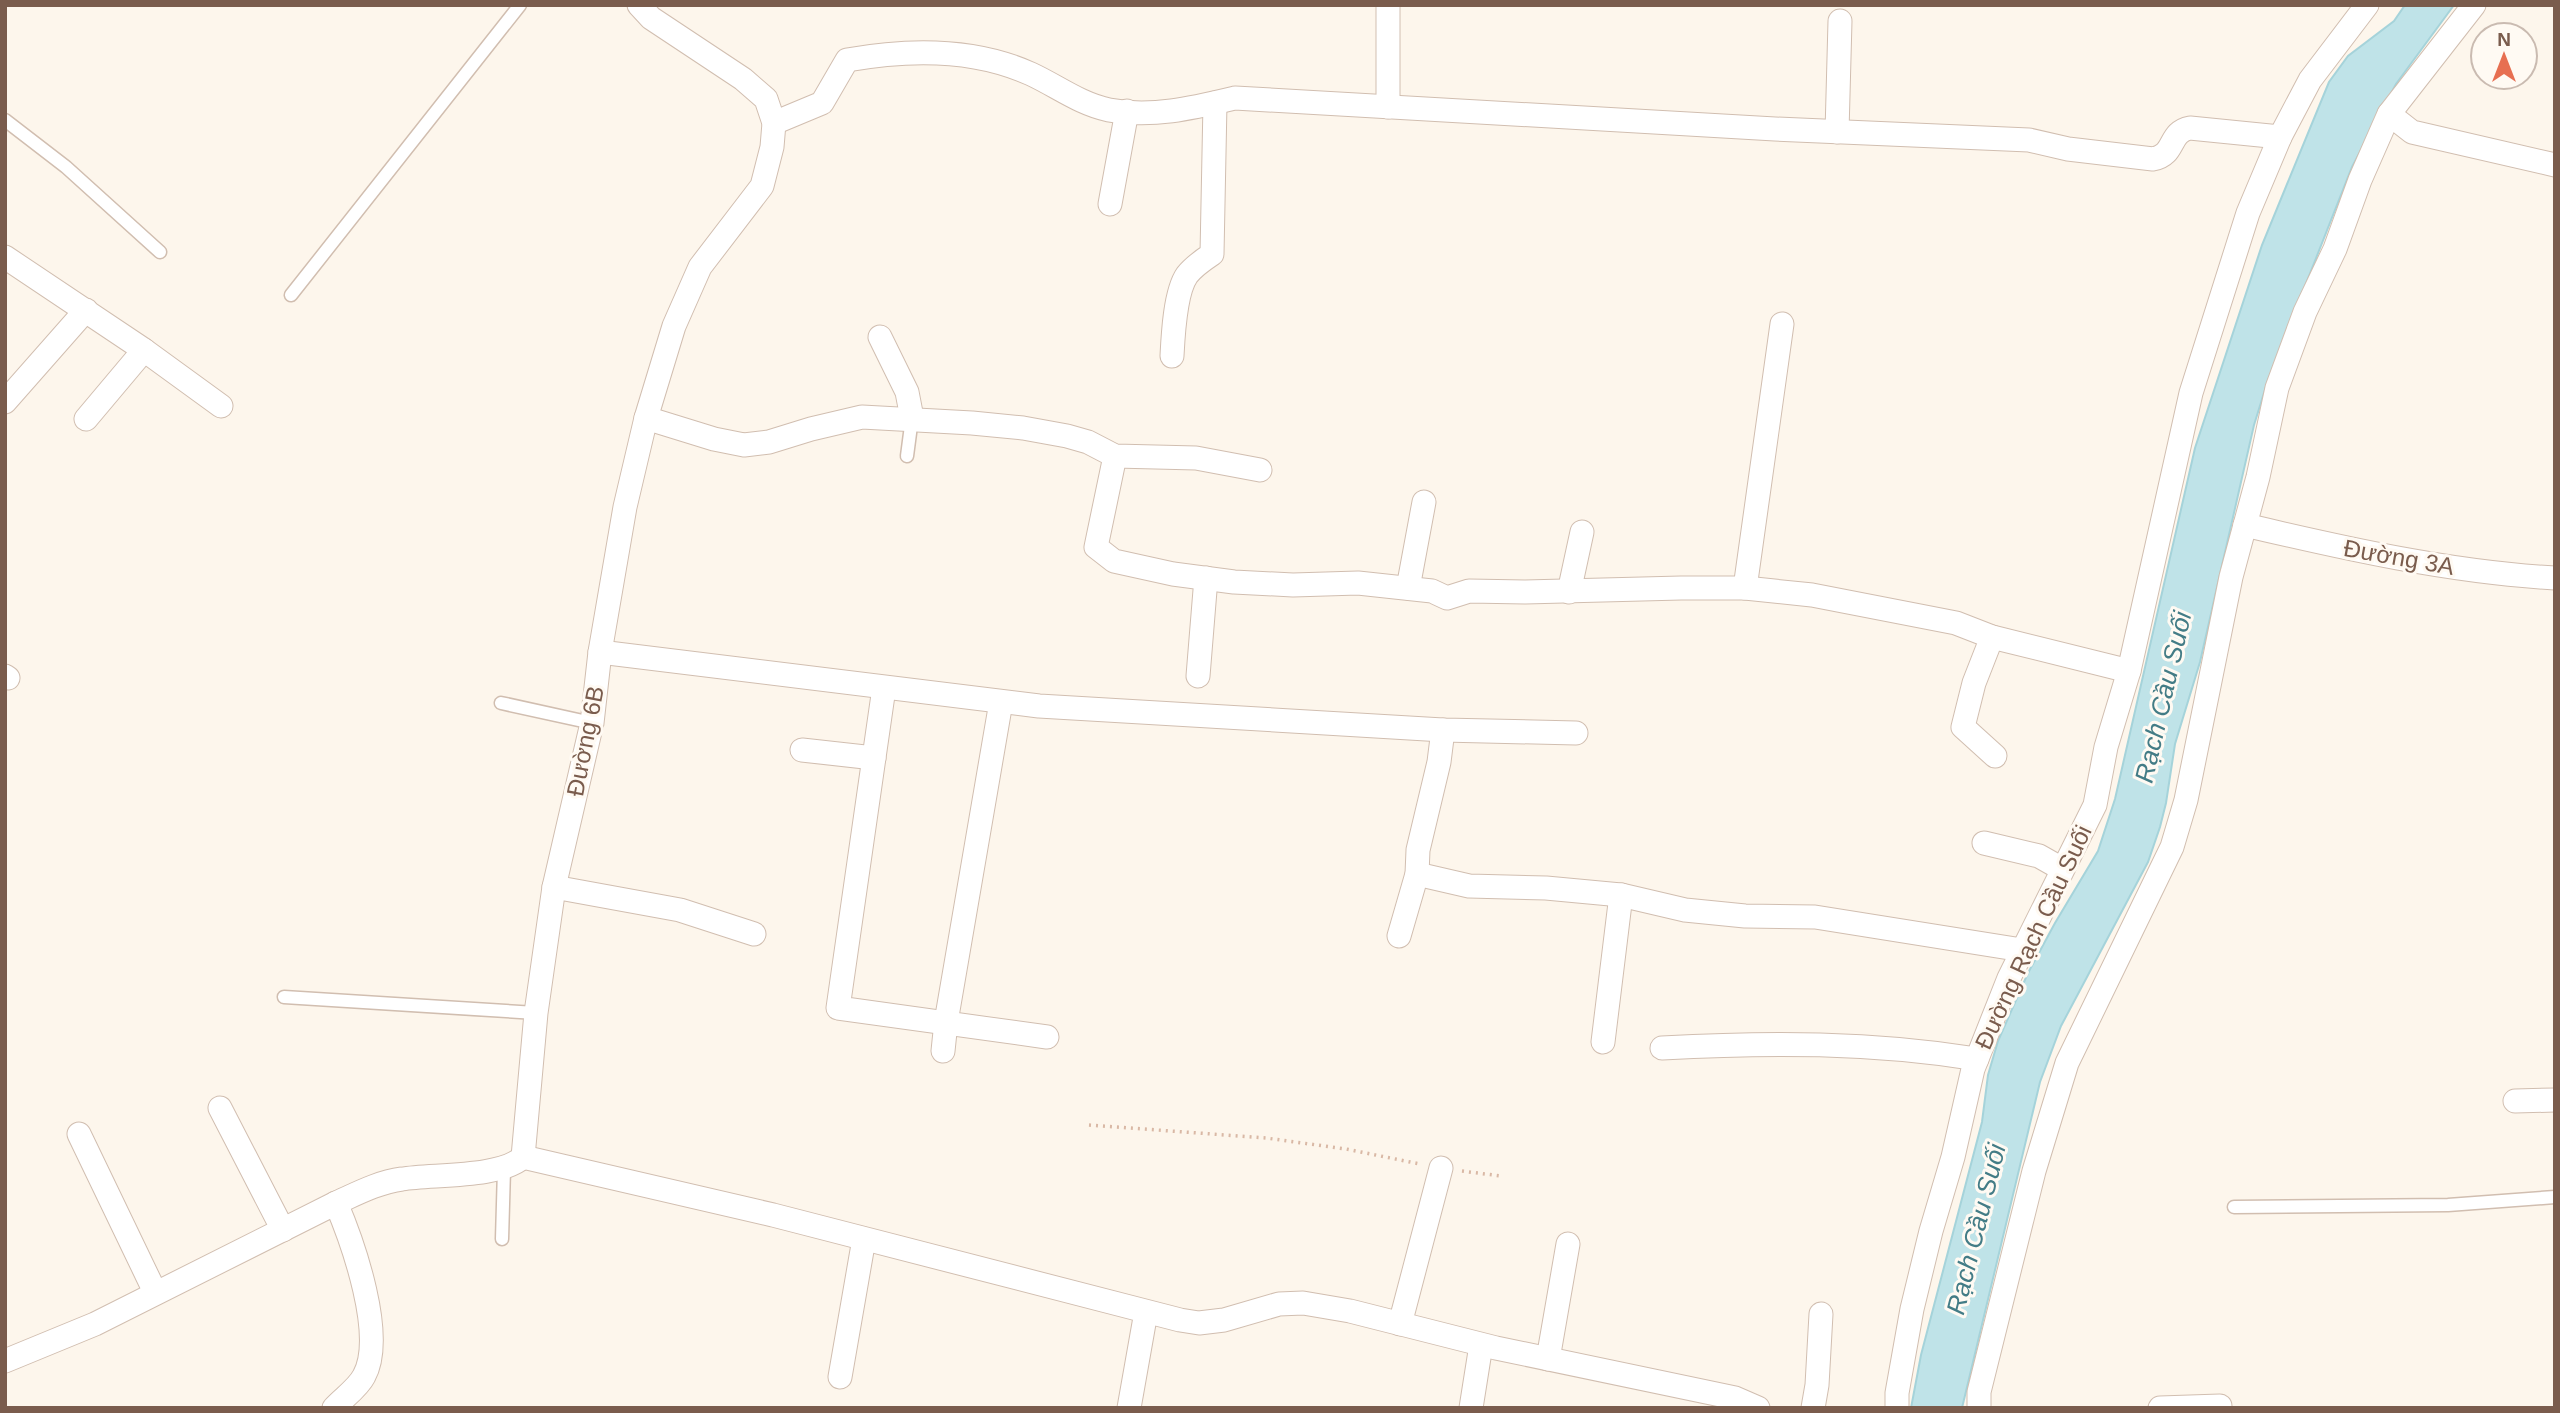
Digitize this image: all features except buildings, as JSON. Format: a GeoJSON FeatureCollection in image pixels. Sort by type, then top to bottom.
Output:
{"type":"FeatureCollection","features":[{"type":"Feature","properties":{"kind":"street"},"geometry":{"type":"LineString","coordinates":[[639,5],[651,18],[743,79],[766,99],[774,123],[822,103],[847,60],[886,53],[947,53],[999,62],[1032,75],[1069,96],[1107,109],[1150,113],[1186,110],[1235,98],[1837,132],[2029,140],[2068,149],[2154,159],[2162,158],[2168,153],[2182,129],[2280,137]]}},
{"type":"Feature","properties":{"kind":"street"},"geometry":{"type":"LineString","coordinates":[[1388,5],[1388,107]]}},
{"type":"Feature","properties":{"kind":"street"},"geometry":{"type":"LineString","coordinates":[[1115,456],[1096,547],[1114,561],[1174,574],[1293,585],[1358,583],[1432,591],[1447,598],[1469,591],[1745,588],[1812,595],[1943,620],[1992,637],[2129,671],[2191,393],[2248,213],[2280,137],[2311,79],[2367,5]]}},
{"type":"Feature","properties":{"kind":"street"},"geometry":{"type":"LineString","coordinates":[[1979,1408],[1979,1392],[2034,1171],[2063,1076],[2100,993],[2172,847],[2186,800],[2231,578],[2277,388],[2305,312],[2335,249],[2360,180],[2389,114],[2474,5]]}},
{"type":"Feature","properties":{"kind":"street"},"geometry":{"type":"LineString","coordinates":[[1837,132],[1840,21]]}},
{"type":"Feature","properties":{"kind":"street"},"geometry":{"type":"LineString","coordinates":[[1171,356],[1174,320],[1185,278],[1196,264],[1212,254],[1215,103]]}},
{"type":"Feature","properties":{"kind":"street"},"geometry":{"type":"LineString","coordinates":[[1110,204],[1127,111]]}},
{"type":"Feature","properties":{"kind":"street"},"geometry":{"type":"LineString","coordinates":[[2389,114],[2412,132],[2555,165]]}},
{"type":"Feature","properties":{"kind":"street","name":"Đường 6B"},"geometry":{"type":"LineString","coordinates":[[513,1163],[554,887],[592,723],[600,652],[625,507],[646,418],[674,326],[700,267],[762,187],[774,123]]}},
{"type":"Feature","properties":{"kind":"street"},"geometry":{"type":"LineString","coordinates":[[5,257],[144,350],[221,406]]}},
{"type":"Feature","properties":{"kind":"street"},"geometry":{"type":"LineString","coordinates":[[5,402],[86,310]]}},
{"type":"Feature","properties":{"kind":"street"},"geometry":{"type":"LineString","coordinates":[[1745,588],[1782,324]]}},
{"type":"Feature","properties":{"kind":"street"},"geometry":{"type":"LineString","coordinates":[[880,337],[908,392],[912,418]]}},
{"type":"Feature","properties":{"kind":"street"},"geometry":{"type":"LineString","coordinates":[[86,419],[144,350]]}},
{"type":"Feature","properties":{"kind":"street"},"geometry":{"type":"LineString","coordinates":[[646,418],[744,444],[769,442],[862,417],[912,418],[1023,428],[1067,436],[1088,442],[1115,456],[1196,457],[1260,470]]}},
{"type":"Feature","properties":{"kind":"street"},"geometry":{"type":"LineString","coordinates":[[1408,588],[1424,502]]}},
{"type":"Feature","properties":{"kind":"street","name":"Đường 3A"},"geometry":{"type":"LineString","coordinates":[[2245,525],[2327,544],[2453,567],[2555,578]]}},
{"type":"Feature","properties":{"kind":"street"},"geometry":{"type":"LineString","coordinates":[[1569,592],[1582,532]]}},
{"type":"Feature","properties":{"kind":"street"},"geometry":{"type":"LineString","coordinates":[[1198,676],[1206,578]]}},
{"type":"Feature","properties":{"kind":"street"},"geometry":{"type":"LineString","coordinates":[[1992,637],[1974,683],[1963,727],[1995,756]]}},
{"type":"Feature","properties":{"kind":"street"},"geometry":{"type":"LineString","coordinates":[[600,652],[1001,702],[1443,730],[1576,733]]}},
{"type":"Feature","properties":{"kind":"street","name":"Đường Rạch Cầu Suối"},"geometry":{"type":"LineString","coordinates":[[1897,1408],[1897,1393],[1912,1309],[1977,1059],[2022,950],[2095,805],[2106,747],[2129,671]]}},
{"type":"Feature","properties":{"kind":"street"},"geometry":{"type":"LineString","coordinates":[[884,688],[838,1008],[1047,1037]]}},
{"type":"Feature","properties":{"kind":"street"},"geometry":{"type":"LineString","coordinates":[[943,1051],[1001,702]]}},
{"type":"Feature","properties":{"kind":"street"},"geometry":{"type":"LineString","coordinates":[[1399,936],[1418,874],[1419,850],[1443,730]]}},
{"type":"Feature","properties":{"kind":"street"},"geometry":{"type":"LineString","coordinates":[[802,750],[874,758]]}},
{"type":"Feature","properties":{"kind":"street"},"geometry":{"type":"LineString","coordinates":[[1984,843],[2039,856],[2063,869]]}},
{"type":"Feature","properties":{"kind":"street"},"geometry":{"type":"LineString","coordinates":[[1418,874],[1469,886],[1546,888],[1621,895],[1685,910],[1745,916],[1815,917],[2022,950]]}},
{"type":"Feature","properties":{"kind":"street"},"geometry":{"type":"LineString","coordinates":[[554,887],[680,910],[754,934]]}},
{"type":"Feature","properties":{"kind":"street"},"geometry":{"type":"LineString","coordinates":[[1603,1042],[1621,895]]}},
{"type":"Feature","properties":{"kind":"street"},"geometry":{"type":"LineString","coordinates":[[1661,1048],[1733,1044],[1829,1044],[1897,1048],[1977,1059]]}},
{"type":"Feature","properties":{"kind":"street"},"geometry":{"type":"LineString","coordinates":[[2515,1101],[2555,1100]]}},
{"type":"Feature","properties":{"kind":"street"},"geometry":{"type":"LineString","coordinates":[[220,1108],[283,1230]]}},
{"type":"Feature","properties":{"kind":"street"},"geometry":{"type":"LineString","coordinates":[[79,1134],[155,1292]]}},
{"type":"Feature","properties":{"kind":"street"},"geometry":{"type":"LineString","coordinates":[[5,1361],[95,1324],[370,1187],[402,1179],[513,1163],[634,1182],[1146,1312],[1199,1322],[1224,1320],[1279,1304],[1303,1303],[1350,1311],[1481,1345],[1735,1398],[1758,1408]]}},
{"type":"Feature","properties":{"kind":"street"},"geometry":{"type":"LineString","coordinates":[[1400,1324],[1441,1168]]}},
{"type":"Feature","properties":{"kind":"street"},"geometry":{"type":"LineString","coordinates":[[334,1408],[364,1378],[372,1355],[373,1337],[354,1244],[336,1203]]}},
{"type":"Feature","properties":{"kind":"street"},"geometry":{"type":"LineString","coordinates":[[841,1377],[864,1239]]}},
{"type":"Feature","properties":{"kind":"street"},"geometry":{"type":"LineString","coordinates":[[1548,1359],[1568,1244]]}},
{"type":"Feature","properties":{"kind":"street"},"geometry":{"type":"LineString","coordinates":[[1129,1408],[1146,1312]]}},
{"type":"Feature","properties":{"kind":"street"},"geometry":{"type":"LineString","coordinates":[[1813,1408],[1821,1314]]}},
{"type":"Feature","properties":{"kind":"street"},"geometry":{"type":"LineString","coordinates":[[1471,1408],[1481,1345]]}},
{"type":"Feature","properties":{"kind":"street"},"geometry":{"type":"LineString","coordinates":[[2160,1408],[2220,1406]]}},
{"type":"Feature","properties":{"kind":"lane"},"geometry":{"type":"LineString","coordinates":[[291,295],[520,5]]}},
{"type":"Feature","properties":{"kind":"lane"},"geometry":{"type":"LineString","coordinates":[[5,120],[66,167],[160,252]]}},
{"type":"Feature","properties":{"kind":"lane"},"geometry":{"type":"LineString","coordinates":[[908,456],[912,418]]}},
{"type":"Feature","properties":{"kind":"lane"},"geometry":{"type":"LineString","coordinates":[[501,703],[592,723]]}},
{"type":"Feature","properties":{"kind":"lane"},"geometry":{"type":"LineString","coordinates":[[285,997],[536,1013]]}},
{"type":"Feature","properties":{"kind":"lane"},"geometry":{"type":"LineString","coordinates":[[502,1239],[513,1163]]}},
{"type":"Feature","properties":{"kind":"lane"},"geometry":{"type":"LineString","coordinates":[[2234,1207],[2448,1205],[2555,1196]]}},
{"type":"Feature","properties":{"kind":"path"},"geometry":{"type":"LineString","coordinates":[[1089,1125],[1266,1138],[1501,1176]]}},
{"type":"Feature","properties":{"kind":"water","name":"Rạch Cầu Suối"},"geometry":{"type":"Polygon","coordinates":[[[2405,5],[2454,5],[2396,84],[2352,167],[2268,380],[2254,425],[2200,662],[2175,744],[2160,827],[2148,862],[2061,1026],[2040,1082],[1962,1408],[1911,1408],[1921,1355],[1982,1122],[1988,1075],[1998,1041],[2028,973],[2098,851],[2115,799],[2195,448],[2262,245],[2329,82],[2348,56],[2394,21],[2405,5]]]}}]}
